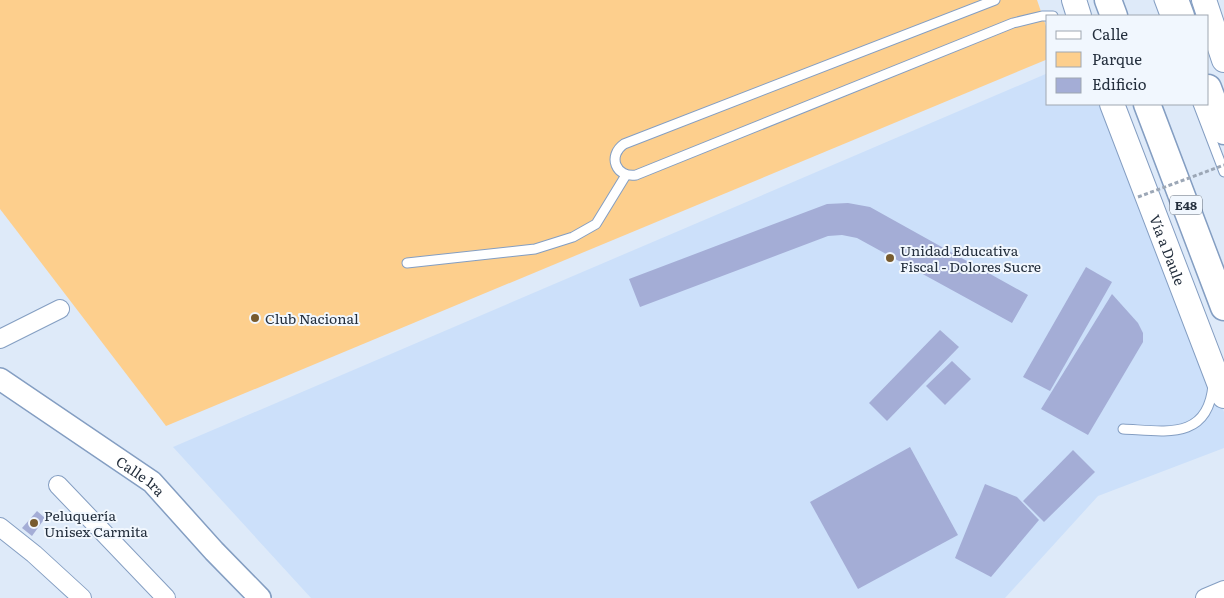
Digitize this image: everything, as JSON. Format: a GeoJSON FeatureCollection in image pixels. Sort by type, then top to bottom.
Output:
{"type":"FeatureCollection","features":[{"type":"Feature","properties":{"kind":"main road"},"geometry":{"type":"LineString","coordinates":[[1074,0],[1079,15]]}},
{"type":"Feature","properties":{"kind":"main road"},"geometry":{"type":"LineString","coordinates":[[1108,0],[1114,15]]}},
{"type":"Feature","properties":{"kind":"main road"},"geometry":{"type":"LineString","coordinates":[[1175,0],[1181,15]]}},
{"type":"Feature","properties":{"kind":"main road"},"geometry":{"type":"LineString","coordinates":[[1204,0],[1224,60]]}},
{"type":"Feature","properties":{"kind":"main road"},"geometry":{"type":"LineString","coordinates":[[1209,91],[1224,131]]}},
{"type":"Feature","properties":{"kind":"main road","name":"Vía a Daule"},"geometry":{"type":"LineString","coordinates":[[1112,105],[1224,396]]}},
{"type":"Feature","properties":{"kind":"main road","name":"E48"},"geometry":{"type":"LineString","coordinates":[[1147,105],[1224,307]]}},
{"type":"Feature","properties":{"kind":"street"},"geometry":{"type":"LineString","coordinates":[[0,339],[60,309]]}},
{"type":"Feature","properties":{"kind":"street","name":"Calle 1ra"},"geometry":{"type":"LineString","coordinates":[[0,379],[152,482],[214,551],[260,598]]}},
{"type":"Feature","properties":{"kind":"street"},"geometry":{"type":"LineString","coordinates":[[58,484],[166,598]]}},
{"type":"Feature","properties":{"kind":"street"},"geometry":{"type":"LineString","coordinates":[[0,527],[34,554],[82,598]]}},
{"type":"Feature","properties":{"kind":"street"},"geometry":{"type":"LineString","coordinates":[[1206,598],[1224,590]]}},
{"type":"Feature","properties":{"kind":"lane"},"geometry":{"type":"LineString","coordinates":[[995,0],[624,144],[616,152],[615,163],[617,168],[626,175],[636,175],[1014,23],[1046,16]]}},
{"type":"Feature","properties":{"kind":"lane"},"geometry":{"type":"LineString","coordinates":[[1115,0],[1121,15]]}},
{"type":"Feature","properties":{"kind":"lane"},"geometry":{"type":"LineString","coordinates":[[1159,0],[1165,15]]}},
{"type":"Feature","properties":{"kind":"lane"},"geometry":{"type":"LineString","coordinates":[[1154,105],[1224,280]]}},
{"type":"Feature","properties":{"kind":"lane"},"geometry":{"type":"LineString","coordinates":[[1198,105],[1224,172]]}},
{"type":"Feature","properties":{"kind":"lane"},"geometry":{"type":"LineString","coordinates":[[407,263],[535,249],[573,237],[596,224],[626,175]]}},
{"type":"Feature","properties":{"kind":"lane"},"geometry":{"type":"LineString","coordinates":[[1123,429],[1176,432],[1192,426],[1204,414],[1211,399],[1214,371]]}},
{"type":"Feature","properties":{"kind":"path"},"geometry":{"type":"LineString","coordinates":[[1138,197],[1224,165]]}},
{"type":"Feature","properties":{"kind":"shaded area","name":"Unidad Educativa Fiscal - Dolores Sucre"},"geometry":{"type":"Polygon","coordinates":[[[1046,74],[1046,105],[1105,105],[1224,412],[1224,448],[1098,496],[1005,598],[311,598],[173,447],[1046,74]]]}},
{"type":"Feature","properties":{"kind":"green space","name":"Club Nacional"},"geometry":{"type":"Polygon","coordinates":[[[0,0],[1037,0],[1046,26],[1046,60],[166,426],[0,209],[0,0]]]}},
{"type":"Feature","properties":{"kind":"building"},"geometry":{"type":"Polygon","coordinates":[[[848,203],[870,207],[1028,295],[1012,323],[857,238],[842,235],[828,236],[640,307],[629,279],[827,204],[848,203]]]}},
{"type":"Feature","properties":{"kind":"building"},"geometry":{"type":"Polygon","coordinates":[[[1086,267],[1112,282],[1050,391],[1023,377],[1086,267]]]}},
{"type":"Feature","properties":{"kind":"building"},"geometry":{"type":"Polygon","coordinates":[[[1112,294],[1138,323],[1143,333],[1143,342],[1088,435],[1041,409],[1112,294]]]}},
{"type":"Feature","properties":{"kind":"building"},"geometry":{"type":"Polygon","coordinates":[[[940,330],[959,347],[887,421],[869,403],[940,330]]]}},
{"type":"Feature","properties":{"kind":"building"},"geometry":{"type":"Polygon","coordinates":[[[952,361],[971,379],[945,405],[926,386],[952,361]]]}},
{"type":"Feature","properties":{"kind":"building"},"geometry":{"type":"Polygon","coordinates":[[[910,447],[958,535],[858,589],[810,502],[910,447]]]}},
{"type":"Feature","properties":{"kind":"building"},"geometry":{"type":"Polygon","coordinates":[[[1073,450],[1095,472],[1044,522],[1023,501],[1073,450]]]}},
{"type":"Feature","properties":{"kind":"building"},"geometry":{"type":"Polygon","coordinates":[[[985,484],[1017,497],[1039,520],[991,577],[955,558],[985,484]]]}},
{"type":"Feature","properties":{"kind":"building","name":"Peluquería Unisex Carmita"},"geometry":{"type":"Polygon","coordinates":[[[37,511],[45,518],[32,536],[22,528],[37,511]]]}},
{"type":"Feature","properties":{"kind":"place","name":"Unidad Educativa Fiscal - Dolores Sucre"},"geometry":{"type":"Point","coordinates":[890,258]}},
{"type":"Feature","properties":{"kind":"place","name":"Club Nacional"},"geometry":{"type":"Point","coordinates":[255,318]}},
{"type":"Feature","properties":{"kind":"place","name":"Peluquería Unisex Carmita"},"geometry":{"type":"Point","coordinates":[34,523]}}]}
